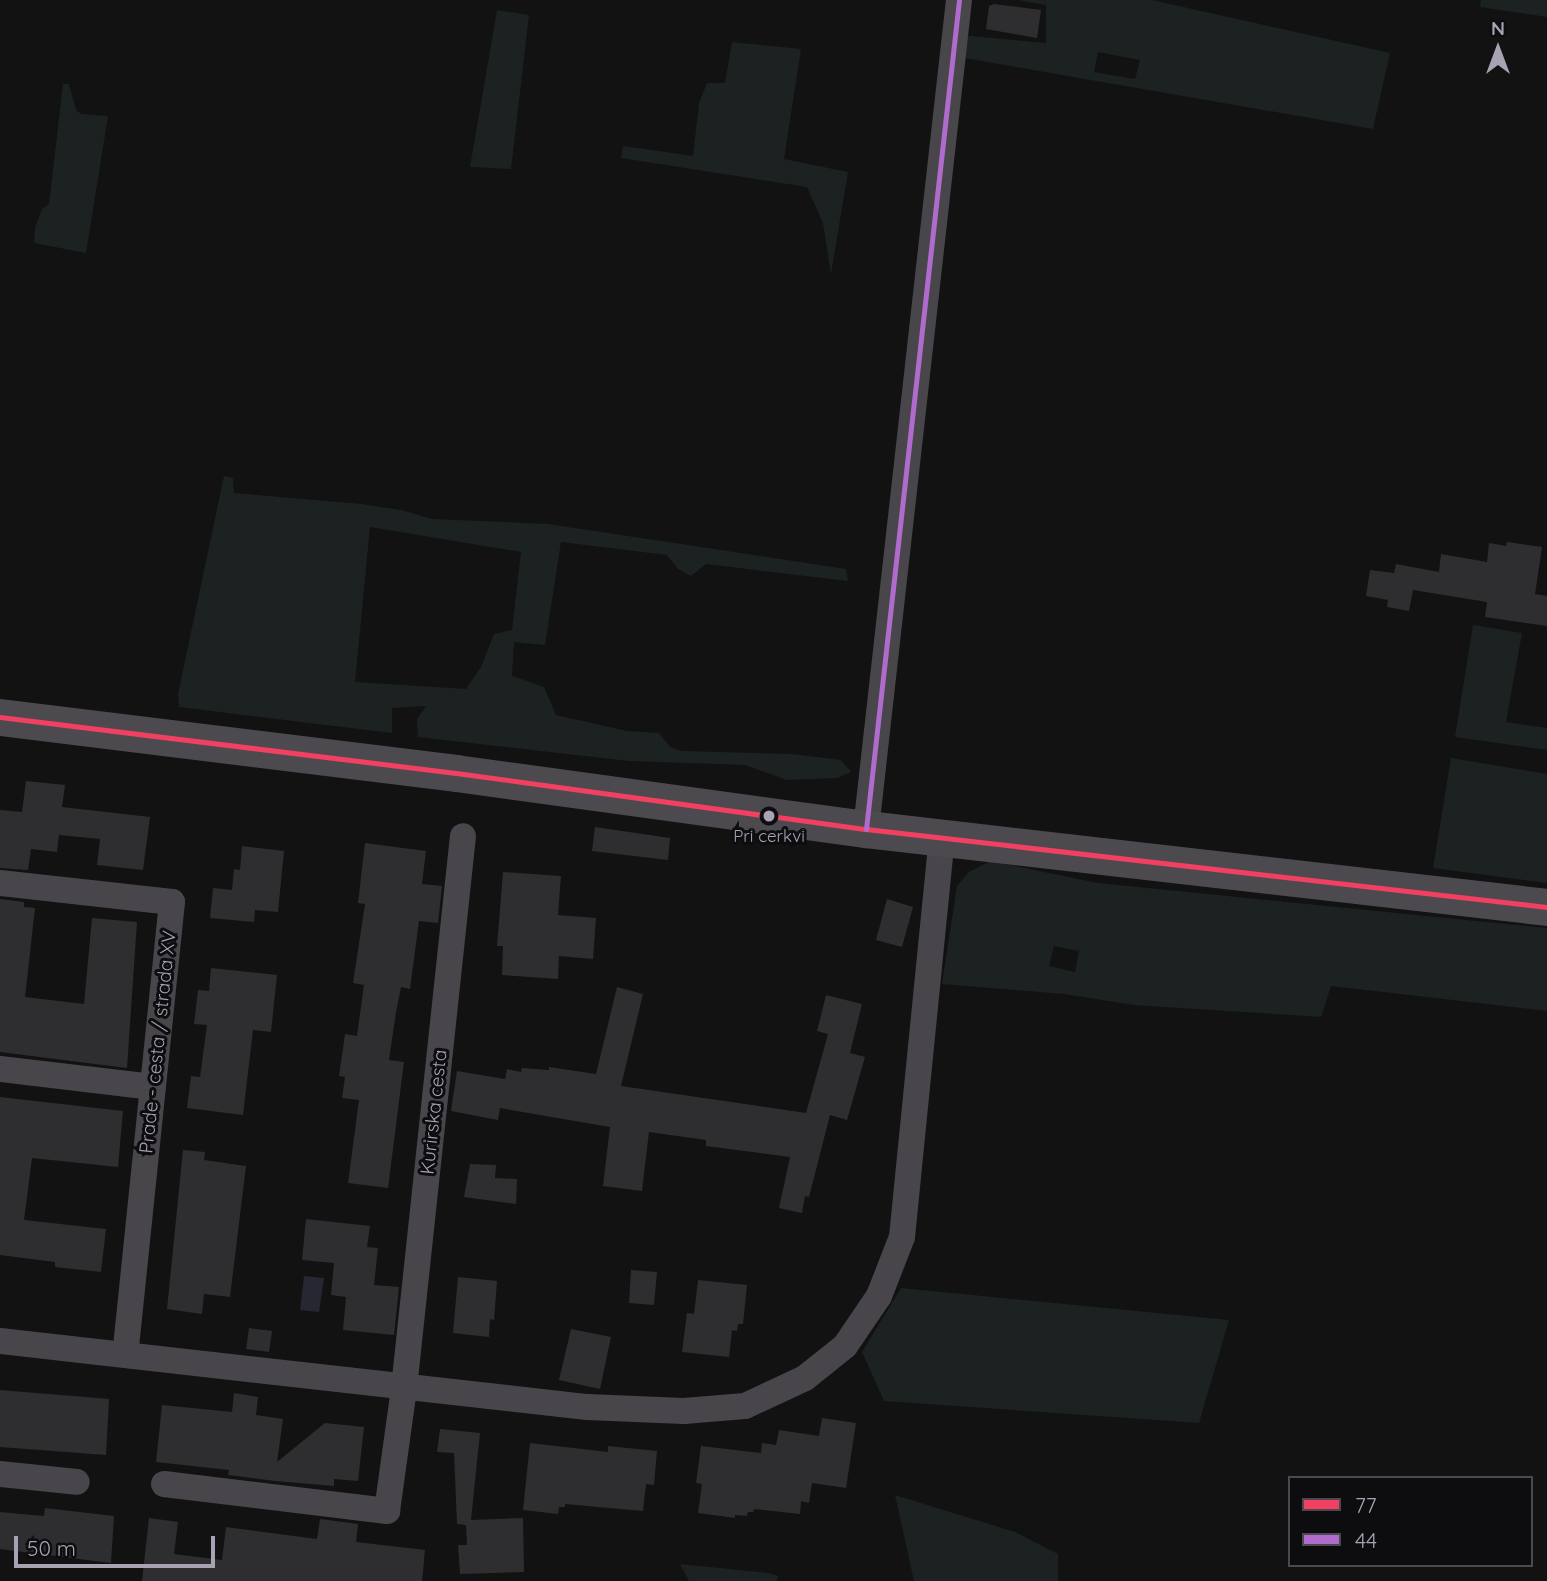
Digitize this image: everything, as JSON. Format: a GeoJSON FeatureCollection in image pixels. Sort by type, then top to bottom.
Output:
{"type":"FeatureCollection","features":[{"type":"Feature","properties":{"kind":"street"},"geometry":{"type":"LineString","coordinates":[[866,829],[959,0]]}},
{"type":"Feature","properties":{"kind":"street"},"geometry":{"type":"LineString","coordinates":[[0,717],[456,773],[866,829],[1547,907]]}},
{"type":"Feature","properties":{"kind":"street","name":"Kurirska cesta"},"geometry":{"type":"LineString","coordinates":[[164,1484],[387,1511],[404,1388],[463,836]]}},
{"type":"Feature","properties":{"kind":"street"},"geometry":{"type":"LineString","coordinates":[[0,1341],[587,1407],[684,1411],[733,1407],[745,1405],[805,1378],[845,1346],[879,1296],[902,1237],[942,838]]}},
{"type":"Feature","properties":{"kind":"street","name":"Prade - cesta / strada XV"},"geometry":{"type":"LineString","coordinates":[[0,883],[173,902],[125,1355]]}},
{"type":"Feature","properties":{"kind":"street"},"geometry":{"type":"LineString","coordinates":[[0,1069],[153,1087]]}},
{"type":"Feature","properties":{"kind":"street"},"geometry":{"type":"LineString","coordinates":[[0,1474],[76,1482]]}},
{"type":"Feature","properties":{"kind":"shaded area"},"geometry":{"type":"Polygon","coordinates":[[[1017,0],[1152,0],[1390,53],[1373,129],[959,57],[960,35],[1046,43],[1046,5],[1017,0]],[[1098,52],[1094,72],[1135,79],[1140,60],[1098,52]]]}},
{"type":"Feature","properties":{"kind":"shaded area"},"geometry":{"type":"Polygon","coordinates":[[[1481,0],[1547,0],[1547,17],[1480,7],[1481,0]]]}},
{"type":"Feature","properties":{"kind":"shaded area"},"geometry":{"type":"Polygon","coordinates":[[[497,10],[529,15],[511,169],[470,167],[497,10]]]}},
{"type":"Feature","properties":{"kind":"shaded area"},"geometry":{"type":"Polygon","coordinates":[[[732,42],[801,49],[784,159],[848,172],[831,274],[823,223],[807,187],[621,158],[623,146],[693,156],[699,103],[707,83],[725,83],[732,42]]]}},
{"type":"Feature","properties":{"kind":"shaded area"},"geometry":{"type":"Polygon","coordinates":[[[63,84],[69,84],[76,110],[81,114],[108,116],[86,253],[34,243],[35,228],[42,209],[49,204],[63,84]]]}},
{"type":"Feature","properties":{"kind":"shaded area"},"geometry":{"type":"Polygon","coordinates":[[[224,476],[233,478],[234,493],[361,504],[401,510],[432,519],[548,524],[846,569],[848,581],[706,564],[691,576],[678,569],[667,555],[561,542],[545,645],[514,642],[512,676],[544,687],[556,715],[627,731],[659,733],[670,747],[682,751],[791,754],[841,760],[851,772],[837,778],[787,780],[745,765],[629,761],[418,737],[417,719],[426,706],[392,708],[392,733],[179,707],[178,694],[224,476]],[[370,527],[355,682],[466,689],[481,667],[494,634],[512,630],[521,552],[370,527]]]}},
{"type":"Feature","properties":{"kind":"shaded area"},"geometry":{"type":"Polygon","coordinates":[[[1473,625],[1522,633],[1506,722],[1547,728],[1547,750],[1455,737],[1473,625]]]}},
{"type":"Feature","properties":{"kind":"shaded area"},"geometry":{"type":"Polygon","coordinates":[[[1451,758],[1547,774],[1547,883],[1433,868],[1451,758]]]}},
{"type":"Feature","properties":{"kind":"shaded area"},"geometry":{"type":"Polygon","coordinates":[[[991,861],[1098,883],[1547,928],[1547,1011],[1331,986],[1321,1017],[1134,1005],[1064,994],[942,984],[957,886],[969,872],[991,861]],[[1054,946],[1049,966],[1075,972],[1079,951],[1054,946]]]}},
{"type":"Feature","properties":{"kind":"shaded area"},"geometry":{"type":"Polygon","coordinates":[[[304,1276],[324,1278],[319,1312],[300,1310],[304,1276]]]}},
{"type":"Feature","properties":{"kind":"shaded area"},"geometry":{"type":"Polygon","coordinates":[[[901,1288],[1229,1320],[1199,1423],[884,1401],[862,1352],[901,1288]]]}},
{"type":"Feature","properties":{"kind":"shaded area"},"geometry":{"type":"Polygon","coordinates":[[[895,1495],[1015,1532],[1058,1554],[1058,1581],[914,1581],[895,1495]]]}},
{"type":"Feature","properties":{"kind":"shaded area"},"geometry":{"type":"Polygon","coordinates":[[[680,1564],[778,1576],[777,1581],[689,1581],[680,1564]]]}},
{"type":"Feature","properties":{"kind":"building"},"geometry":{"type":"Polygon","coordinates":[[[994,4],[1041,10],[1037,38],[986,29],[989,6],[994,4]]]}},
{"type":"Feature","properties":{"kind":"building"},"geometry":{"type":"Polygon","coordinates":[[[1507,542],[1542,547],[1535,594],[1547,596],[1547,626],[1485,617],[1487,602],[1413,590],[1409,611],[1387,607],[1388,600],[1366,596],[1370,570],[1394,573],[1396,564],[1439,572],[1441,554],[1487,562],[1489,543],[1506,546],[1507,542]]]}},
{"type":"Feature","properties":{"kind":"building"},"geometry":{"type":"Polygon","coordinates":[[[26,781],[65,785],[62,807],[150,817],[143,870],[97,865],[100,839],[59,835],[57,852],[31,849],[28,870],[0,868],[0,810],[22,812],[26,781]]]}},
{"type":"Feature","properties":{"kind":"building"},"geometry":{"type":"Polygon","coordinates":[[[595,827],[670,838],[668,860],[592,851],[595,827]]]}},
{"type":"Feature","properties":{"kind":"building"},"geometry":{"type":"Polygon","coordinates":[[[365,843],[426,851],[422,884],[442,886],[438,923],[419,921],[410,989],[401,987],[396,1012],[389,1060],[404,1062],[388,1188],[348,1183],[359,1100],[342,1098],[345,1077],[339,1076],[345,1034],[357,1036],[364,985],[353,983],[365,904],[358,903],[365,843]]]}},
{"type":"Feature","properties":{"kind":"building"},"geometry":{"type":"Polygon","coordinates":[[[242,846],[284,851],[278,912],[255,910],[254,922],[210,918],[213,888],[232,890],[234,869],[240,870],[242,846]]]}},
{"type":"Feature","properties":{"kind":"building"},"geometry":{"type":"Polygon","coordinates":[[[503,872],[561,876],[558,915],[596,918],[593,959],[559,956],[558,979],[502,975],[503,946],[497,946],[503,872]]]}},
{"type":"Feature","properties":{"kind":"building"},"geometry":{"type":"Polygon","coordinates":[[[0,899],[24,902],[24,907],[35,908],[25,997],[84,1004],[92,918],[137,922],[127,1068],[0,1052],[0,899]]]}},
{"type":"Feature","properties":{"kind":"building"},"geometry":{"type":"Polygon","coordinates":[[[887,899],[913,907],[902,947],[876,940],[887,899]]]}},
{"type":"Feature","properties":{"kind":"building"},"geometry":{"type":"Polygon","coordinates":[[[211,968],[277,975],[271,1032],[253,1030],[243,1115],[187,1108],[191,1076],[200,1077],[207,1025],[194,1024],[198,990],[209,991],[211,968]]]}},
{"type":"Feature","properties":{"kind":"building"},"geometry":{"type":"Polygon","coordinates":[[[617,987],[643,994],[621,1086],[806,1113],[828,1034],[817,1031],[826,995],[862,1004],[850,1053],[865,1057],[847,1120],[830,1115],[809,1197],[805,1196],[802,1213],[779,1208],[790,1157],[706,1146],[706,1140],[649,1132],[642,1191],[603,1186],[610,1127],[500,1108],[498,1120],[451,1111],[457,1071],[505,1079],[507,1069],[521,1072],[522,1068],[549,1070],[549,1067],[596,1074],[617,987]]]}},
{"type":"Feature","properties":{"kind":"building"},"geometry":{"type":"Polygon","coordinates":[[[0,1097],[123,1111],[118,1167],[32,1158],[24,1220],[106,1229],[101,1272],[55,1267],[55,1262],[0,1255],[0,1097]]]}},
{"type":"Feature","properties":{"kind":"building"},"geometry":{"type":"Polygon","coordinates":[[[183,1150],[205,1152],[204,1160],[246,1166],[230,1297],[204,1294],[202,1314],[167,1309],[183,1150]]]}},
{"type":"Feature","properties":{"kind":"building"},"geometry":{"type":"Polygon","coordinates":[[[470,1164],[496,1165],[495,1178],[517,1179],[516,1204],[464,1197],[470,1164]]]}},
{"type":"Feature","properties":{"kind":"building"},"geometry":{"type":"Polygon","coordinates":[[[306,1219],[370,1226],[367,1247],[378,1248],[374,1285],[399,1287],[394,1335],[343,1330],[346,1297],[331,1295],[334,1263],[302,1260],[306,1219]]]}},
{"type":"Feature","properties":{"kind":"building"},"geometry":{"type":"Polygon","coordinates":[[[631,1270],[657,1272],[654,1305],[629,1303],[631,1270]]]}},
{"type":"Feature","properties":{"kind":"building"},"geometry":{"type":"Polygon","coordinates":[[[458,1277],[497,1281],[494,1320],[490,1319],[489,1337],[453,1333],[458,1277]]]}},
{"type":"Feature","properties":{"kind":"building"},"geometry":{"type":"Polygon","coordinates":[[[698,1280],[747,1285],[743,1324],[738,1324],[737,1331],[732,1330],[729,1357],[682,1352],[687,1313],[694,1314],[698,1280]]]}},
{"type":"Feature","properties":{"kind":"building"},"geometry":{"type":"Polygon","coordinates":[[[249,1328],[272,1331],[269,1352],[246,1349],[249,1328]]]}},
{"type":"Feature","properties":{"kind":"building"},"geometry":{"type":"Polygon","coordinates":[[[571,1329],[611,1337],[600,1389],[559,1380],[571,1329]]]}},
{"type":"Feature","properties":{"kind":"building"},"geometry":{"type":"Polygon","coordinates":[[[0,1390],[109,1399],[106,1455],[0,1447],[0,1390]]]}},
{"type":"Feature","properties":{"kind":"building"},"geometry":{"type":"Polygon","coordinates":[[[234,1393],[258,1397],[256,1415],[283,1419],[277,1462],[325,1423],[364,1427],[358,1481],[334,1479],[334,1486],[275,1481],[228,1475],[229,1470],[156,1462],[162,1405],[232,1412],[234,1393]]]}},
{"type":"Feature","properties":{"kind":"building"},"geometry":{"type":"Polygon","coordinates":[[[822,1418],[856,1423],[846,1488],[812,1483],[809,1503],[801,1501],[800,1514],[754,1509],[753,1512],[748,1512],[747,1516],[735,1515],[735,1518],[698,1513],[702,1484],[696,1483],[701,1446],[761,1453],[762,1443],[776,1445],[779,1430],[819,1436],[822,1418]]]}},
{"type":"Feature","properties":{"kind":"building"},"geometry":{"type":"Polygon","coordinates":[[[440,1429],[480,1433],[471,1520],[523,1518],[524,1572],[460,1574],[458,1545],[467,1545],[466,1525],[457,1524],[454,1453],[437,1452],[440,1429]]]}},
{"type":"Feature","properties":{"kind":"building"},"geometry":{"type":"Polygon","coordinates":[[[530,1443],[608,1452],[608,1446],[657,1451],[654,1485],[646,1484],[643,1511],[565,1504],[565,1507],[559,1507],[558,1514],[523,1510],[530,1443]]]}},
{"type":"Feature","properties":{"kind":"building"},"geometry":{"type":"Polygon","coordinates":[[[45,1508],[114,1516],[111,1563],[0,1549],[0,1512],[44,1516],[45,1508]]]}},
{"type":"Feature","properties":{"kind":"building"},"geometry":{"type":"Polygon","coordinates":[[[149,1518],[178,1522],[174,1554],[222,1560],[226,1527],[317,1539],[320,1519],[358,1524],[356,1542],[425,1550],[422,1581],[142,1581],[149,1518]]]}},
{"type":"Feature","properties":{"kind":"transit line","name":"44"},"geometry":{"type":"LineString","coordinates":[[866,829],[959,0]]}},
{"type":"Feature","properties":{"kind":"transit line","name":"77"},"geometry":{"type":"LineString","coordinates":[[0,717],[456,773],[866,829],[1547,907]]}},
{"type":"Feature","properties":{"kind":"place","name":"Pri cerkvi"},"geometry":{"type":"Point","coordinates":[769,816]}}]}
